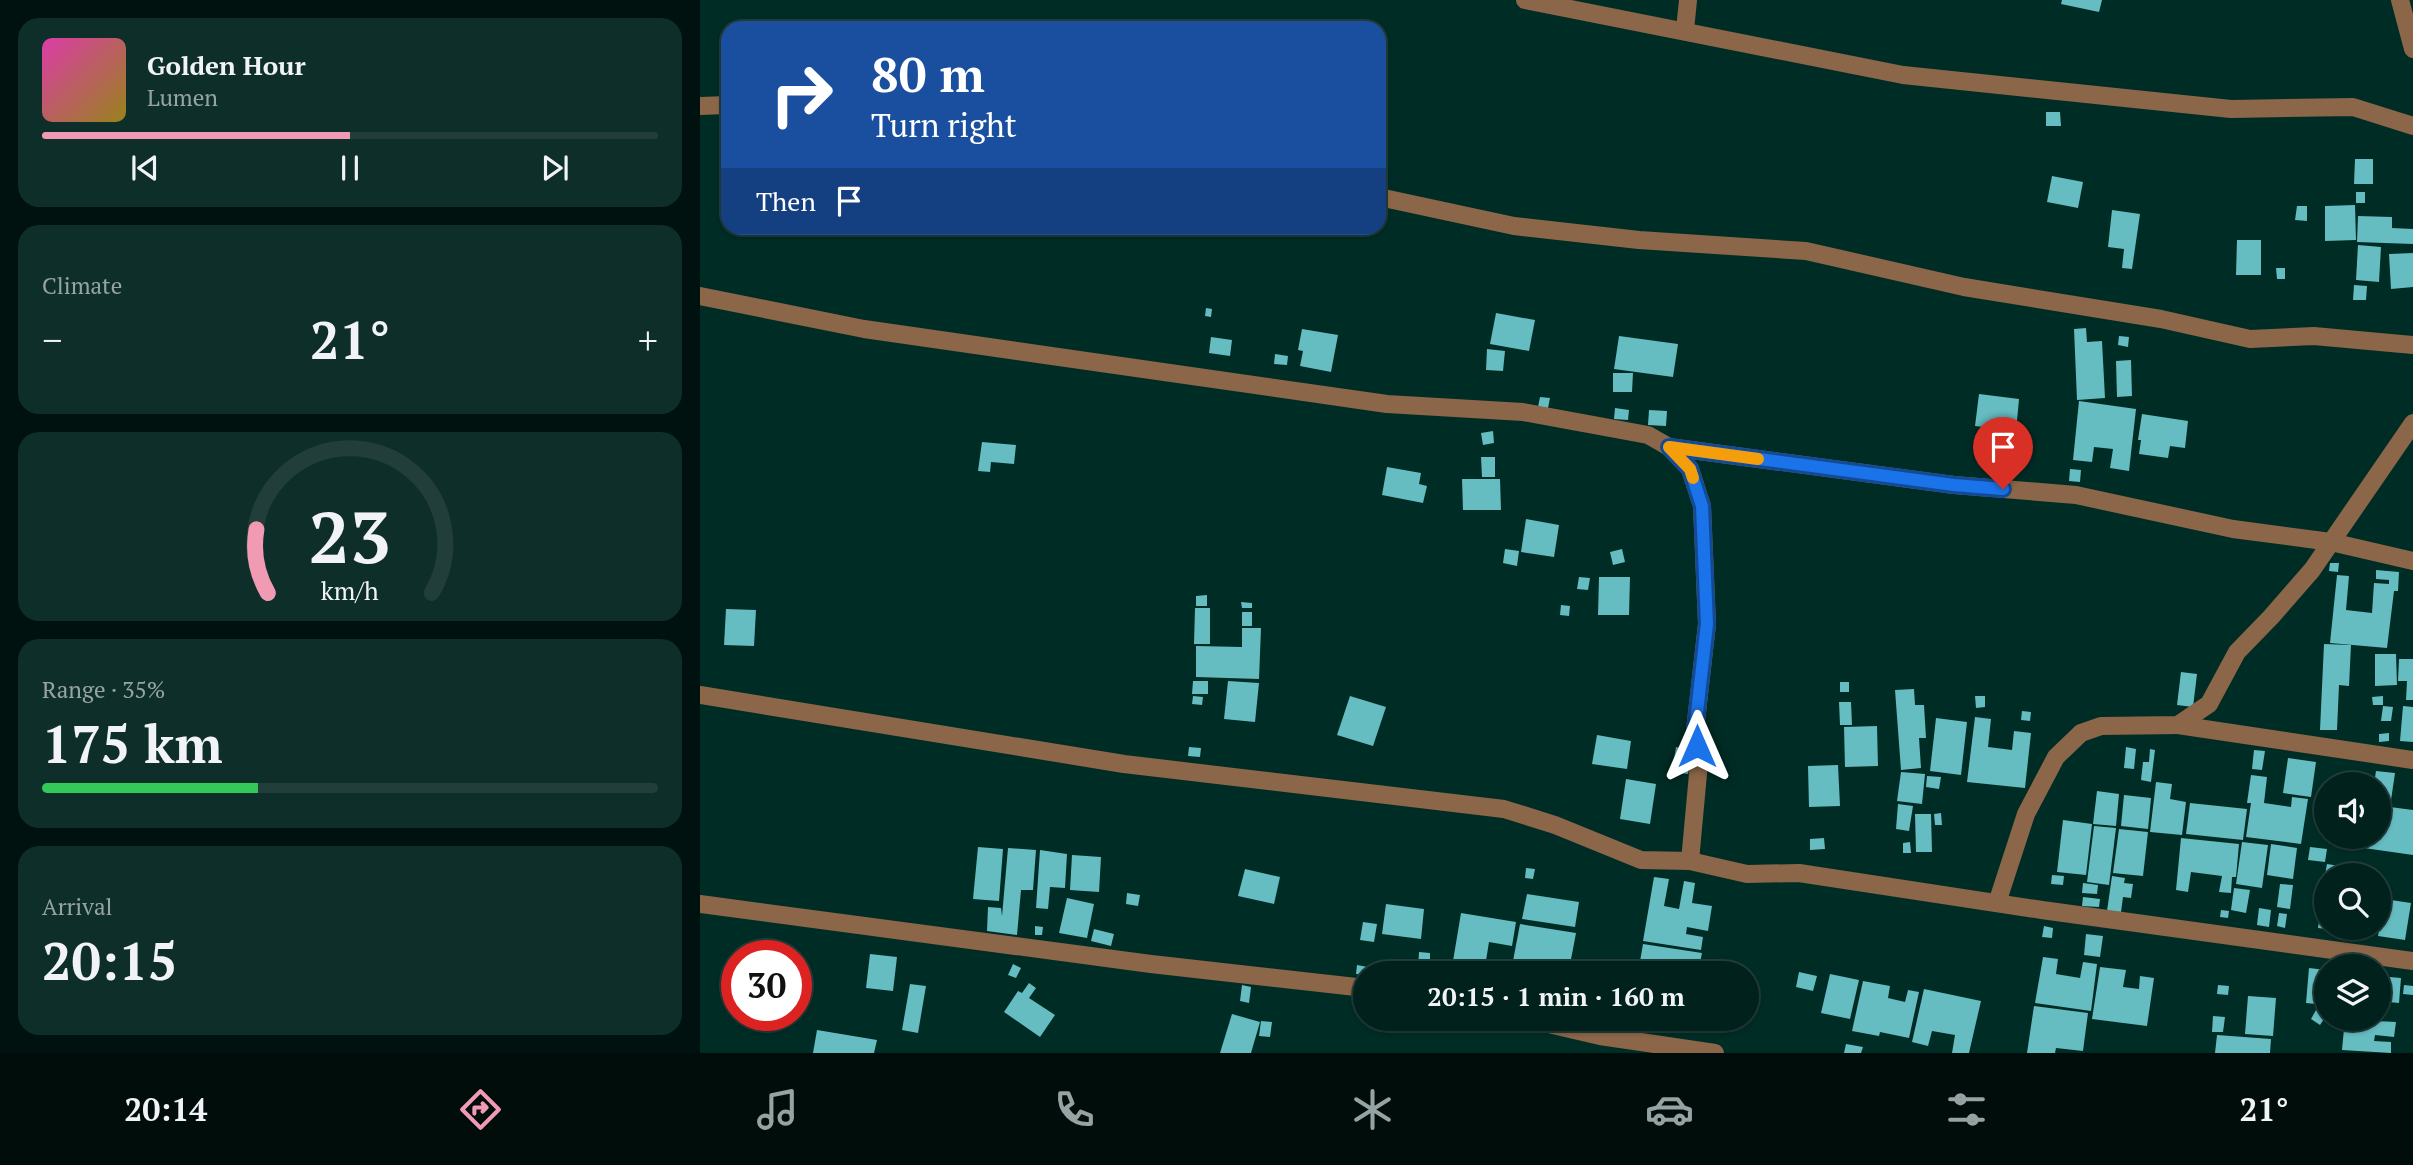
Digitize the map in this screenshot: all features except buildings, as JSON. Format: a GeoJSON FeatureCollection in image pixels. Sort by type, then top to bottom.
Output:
{"type":"FeatureCollection","features":[{"type":"Feature","properties":{"kind":"street"},"geometry":{"type":"LineString","coordinates":[[1525,0],[1903,75],[2231,109],[2353,107],[2413,126]]}},
{"type":"Feature","properties":{"kind":"street"},"geometry":{"type":"LineString","coordinates":[[1685,30],[1688,0]]}},
{"type":"Feature","properties":{"kind":"street"},"geometry":{"type":"LineString","coordinates":[[2400,0],[2413,50]]}},
{"type":"Feature","properties":{"kind":"street"},"geometry":{"type":"LineString","coordinates":[[700,106],[721,105]]}},
{"type":"Feature","properties":{"kind":"street"},"geometry":{"type":"LineString","coordinates":[[1386,199],[1514,226],[1639,240],[1806,251],[1964,287],[2161,319],[2250,339],[2314,336],[2413,345]]}},
{"type":"Feature","properties":{"kind":"street"},"geometry":{"type":"LineString","coordinates":[[700,296],[864,329],[1387,404],[1524,412],[1648,435],[1669,447],[1690,469],[1702,506],[1707,624],[1695,730],[1699,763],[1690,861]]}},
{"type":"Feature","properties":{"kind":"street"},"geometry":{"type":"LineString","coordinates":[[2178,725],[2209,704],[2237,652],[2312,570],[2413,423]]}},
{"type":"Feature","properties":{"kind":"street"},"geometry":{"type":"LineString","coordinates":[[1669,447],[1954,485],[2076,495],[2233,529],[2331,542],[2413,561]]}},
{"type":"Feature","properties":{"kind":"street"},"geometry":{"type":"LineString","coordinates":[[700,695],[1124,764],[1504,809],[1555,825],[1641,860],[1690,861],[1747,874],[1799,873],[2413,961]]}},
{"type":"Feature","properties":{"kind":"street"},"geometry":{"type":"LineString","coordinates":[[1997,903],[2026,814],[2056,757],[2081,733],[2101,726],[2178,725],[2413,760]]}},
{"type":"Feature","properties":{"kind":"street"},"geometry":{"type":"LineString","coordinates":[[700,904],[1152,964],[1353,987]]}},
{"type":"Feature","properties":{"kind":"street"},"geometry":{"type":"LineString","coordinates":[[1579,1031],[1715,1053]]}},
{"type":"Feature","properties":{"kind":"slow traffic"},"geometry":{"type":"LineString","coordinates":[[1693,478],[1690,469],[1669,447],[1758,459]]}},
{"type":"Feature","properties":{"kind":"route"},"geometry":{"type":"LineString","coordinates":[[1697,746],[1695,730],[1707,624],[1702,506],[1690,469],[1669,447],[1954,485],[2003,489]]}}]}
